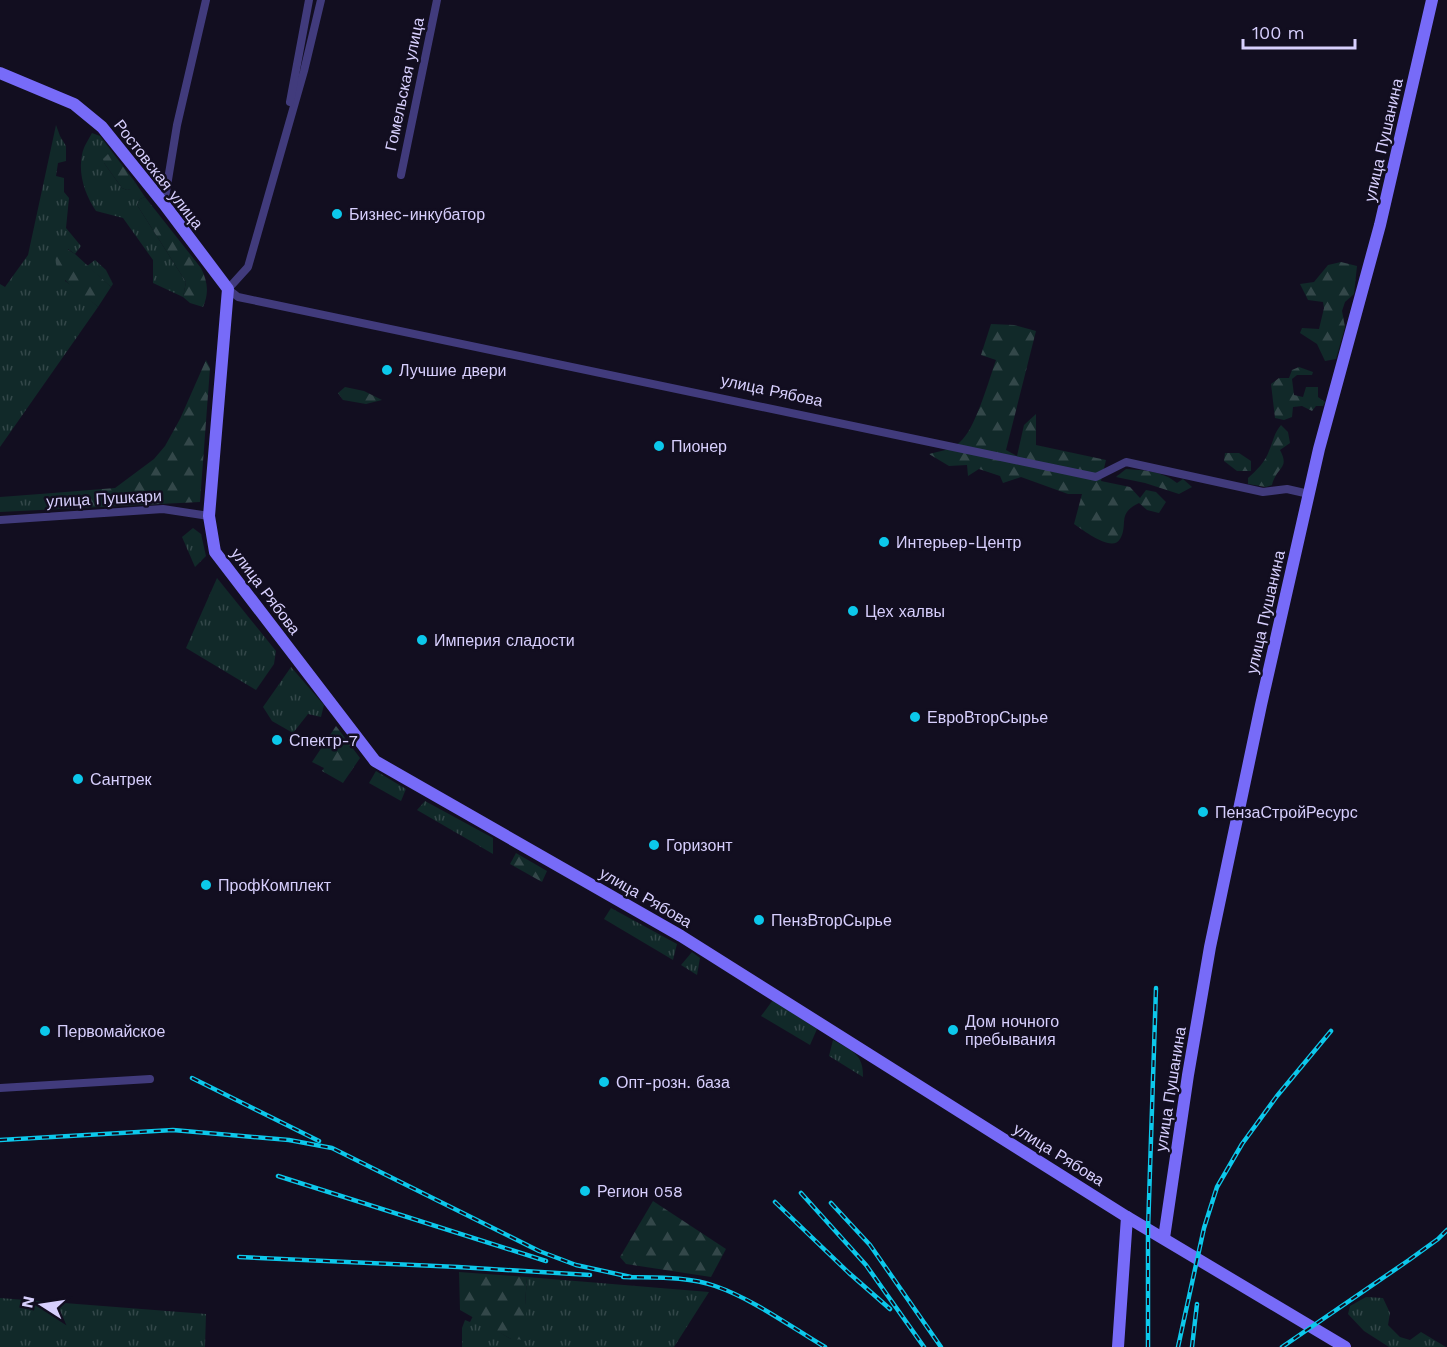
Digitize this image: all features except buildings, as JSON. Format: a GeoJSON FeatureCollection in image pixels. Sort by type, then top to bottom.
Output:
{"type":"FeatureCollection","features":[{"type":"Feature","properties":{"kind":"street"},"geometry":{"type":"LineString","coordinates":[[164,204],[177,125],[206,0]]}},
{"type":"Feature","properties":{"kind":"street"},"geometry":{"type":"LineString","coordinates":[[285,135],[309,0]]}},
{"type":"Feature","properties":{"kind":"street"},"geometry":{"type":"LineString","coordinates":[[228,289],[248,267],[304,72],[321,0]]}},
{"type":"Feature","properties":{"kind":"street","name":"Гомельская улица"},"geometry":{"type":"LineString","coordinates":[[401,175],[437,0]]}},
{"type":"Feature","properties":{"kind":"street","name":"улица Пушанина"},"geometry":{"type":"LineString","coordinates":[[1164,1238],[1210,947],[1261,705],[1309,495],[1339,372],[1380,225],[1432,0]]}},
{"type":"Feature","properties":{"kind":"street","name":"Ростовская улица"},"geometry":{"type":"LineString","coordinates":[[0,73],[74,104],[102,127],[196,248]]}},
{"type":"Feature","properties":{"kind":"street","name":"улица Рябова"},"geometry":{"type":"LineString","coordinates":[[196,248],[228,289],[238,297],[782,409],[1096,477],[1126,462],[1263,492],[1287,489],[1309,495]]}},
{"type":"Feature","properties":{"kind":"street","name":"улица Рябова"},"geometry":{"type":"LineString","coordinates":[[228,289],[209,516],[215,552],[375,761],[681,936],[1127,1217],[1345,1347]]}},
{"type":"Feature","properties":{"kind":"street","name":"улица Пушкари"},"geometry":{"type":"LineString","coordinates":[[0,520],[163,509],[209,516]]}},
{"type":"Feature","properties":{"kind":"street"},"geometry":{"type":"LineString","coordinates":[[0,1088],[150,1078]]}},
{"type":"Feature","properties":{"kind":"street"},"geometry":{"type":"LineString","coordinates":[[1118,1347],[1127,1217]]}},
{"type":"Feature","properties":{"kind":"green space"},"geometry":{"type":"Polygon","coordinates":[[[56,125],[66,146],[66,161],[58,163],[56,176],[64,178],[64,192],[69,198],[66,228],[81,246],[75,254],[68,249],[65,281],[98,307],[0,447],[0,284],[5,287],[28,255],[56,125]]]}},
{"type":"Feature","properties":{"kind":"green space"},"geometry":{"type":"Polygon","coordinates":[[[92,133],[100,136],[113,153],[109,153],[104,163],[122,188],[131,189],[135,182],[145,197],[140,199],[137,205],[186,282],[183,297],[153,283],[153,260],[123,218],[96,211],[92,205],[83,184],[81,162],[85,146],[92,133]]]}},
{"type":"Feature","properties":{"kind":"green space"},"geometry":{"type":"Polygon","coordinates":[[[109,153],[113,153],[135,182],[132,189],[122,188],[104,163],[103,159],[109,153]]]}},
{"type":"Feature","properties":{"kind":"green space"},"geometry":{"type":"Polygon","coordinates":[[[145,197],[201,268],[207,288],[203,307],[190,303],[183,297],[186,282],[137,205],[140,199],[145,197]]]}},
{"type":"Feature","properties":{"kind":"green space"},"geometry":{"type":"Polygon","coordinates":[[[59,244],[75,254],[111,287],[98,307],[65,280],[60,273],[56,265],[59,244]]]}},
{"type":"Feature","properties":{"kind":"green space"},"geometry":{"type":"Polygon","coordinates":[[[95,260],[106,270],[113,284],[111,287],[87,266],[95,260]]]}},
{"type":"Feature","properties":{"kind":"green space"},"geometry":{"type":"Polygon","coordinates":[[[1341,262],[1357,266],[1354,294],[1345,302],[1342,311],[1345,327],[1336,359],[1325,361],[1317,344],[1300,333],[1302,328],[1319,329],[1324,308],[1323,302],[1308,300],[1300,284],[1314,282],[1328,265],[1341,262]]]}},
{"type":"Feature","properties":{"kind":"green space"},"geometry":{"type":"Polygon","coordinates":[[[991,324],[1014,325],[1036,331],[1006,450],[1017,456],[1024,425],[1036,414],[1036,445],[1106,460],[1101,481],[1130,487],[1140,498],[1146,490],[1156,492],[1166,502],[1159,513],[1147,510],[1139,503],[1125,515],[1120,539],[1116,543],[1104,542],[1074,524],[1082,494],[1068,494],[1021,477],[1003,483],[1000,476],[979,469],[968,476],[967,465],[949,466],[929,454],[957,445],[971,427],[996,360],[981,355],[991,324]]]}},
{"type":"Feature","properties":{"kind":"green space"},"geometry":{"type":"Polygon","coordinates":[[[206,360],[210,368],[200,502],[40,510],[40,494],[115,488],[154,459],[165,446],[180,419],[206,360]]]}},
{"type":"Feature","properties":{"kind":"green space"},"geometry":{"type":"Polygon","coordinates":[[[1299,367],[1313,372],[1312,375],[1297,375],[1292,379],[1294,395],[1303,397],[1306,387],[1318,387],[1318,397],[1325,402],[1323,406],[1316,406],[1312,411],[1302,406],[1293,407],[1292,417],[1284,420],[1275,418],[1271,384],[1279,378],[1289,378],[1292,370],[1299,367]]]}},
{"type":"Feature","properties":{"kind":"green space"},"geometry":{"type":"Polygon","coordinates":[[[345,387],[364,391],[382,400],[366,404],[343,400],[338,393],[345,387]]]}},
{"type":"Feature","properties":{"kind":"green space"},"geometry":{"type":"Polygon","coordinates":[[[1281,425],[1288,432],[1290,443],[1280,450],[1284,461],[1272,485],[1266,487],[1248,484],[1248,478],[1265,459],[1281,425]]]}},
{"type":"Feature","properties":{"kind":"green space"},"geometry":{"type":"Polygon","coordinates":[[[1225,453],[1239,453],[1251,461],[1251,471],[1237,471],[1224,461],[1225,453]]]}},
{"type":"Feature","properties":{"kind":"green space"},"geometry":{"type":"Polygon","coordinates":[[[1126,469],[1159,474],[1177,483],[1183,479],[1192,487],[1179,494],[1116,477],[1126,469]]]}},
{"type":"Feature","properties":{"kind":"green space"},"geometry":{"type":"Polygon","coordinates":[[[40,494],[40,510],[0,512],[0,497],[40,494]]]}},
{"type":"Feature","properties":{"kind":"green space"},"geometry":{"type":"Polygon","coordinates":[[[193,528],[201,534],[206,556],[195,567],[182,537],[193,528]]]}},
{"type":"Feature","properties":{"kind":"green space"},"geometry":{"type":"Polygon","coordinates":[[[217,578],[276,651],[274,664],[256,690],[186,648],[217,578]]]}},
{"type":"Feature","properties":{"kind":"green space"},"geometry":{"type":"Polygon","coordinates":[[[291,667],[324,705],[321,717],[308,714],[293,733],[272,721],[263,707],[291,667]]]}},
{"type":"Feature","properties":{"kind":"green space"},"geometry":{"type":"Polygon","coordinates":[[[336,726],[360,758],[343,783],[322,771],[324,768],[312,762],[336,726]]]}},
{"type":"Feature","properties":{"kind":"green space"},"geometry":{"type":"Polygon","coordinates":[[[376,771],[406,789],[401,801],[369,783],[376,771]]]}},
{"type":"Feature","properties":{"kind":"green space"},"geometry":{"type":"Polygon","coordinates":[[[425,801],[493,838],[493,854],[417,810],[425,801]]]}},
{"type":"Feature","properties":{"kind":"green space"},"geometry":{"type":"Polygon","coordinates":[[[516,853],[547,871],[542,882],[510,864],[516,853]]]}},
{"type":"Feature","properties":{"kind":"green space"},"geometry":{"type":"Polygon","coordinates":[[[611,908],[677,944],[673,960],[604,919],[611,908]]]}},
{"type":"Feature","properties":{"kind":"green space"},"geometry":{"type":"Polygon","coordinates":[[[692,952],[700,958],[697,975],[681,965],[692,952]]]}},
{"type":"Feature","properties":{"kind":"green space"},"geometry":{"type":"Polygon","coordinates":[[[773,1000],[817,1029],[810,1045],[761,1016],[773,1000]]]}},
{"type":"Feature","properties":{"kind":"green space"},"geometry":{"type":"Polygon","coordinates":[[[833,1040],[851,1050],[859,1058],[863,1077],[829,1056],[833,1040]]]}},
{"type":"Feature","properties":{"kind":"green space"},"geometry":{"type":"Polygon","coordinates":[[[653,1201],[726,1249],[711,1277],[626,1264],[620,1257],[653,1201]]]}},
{"type":"Feature","properties":{"kind":"green space"},"geometry":{"type":"Polygon","coordinates":[[[459,1272],[527,1277],[525,1305],[530,1340],[511,1339],[460,1310],[459,1272]]]}},
{"type":"Feature","properties":{"kind":"green space"},"geometry":{"type":"Polygon","coordinates":[[[527,1277],[709,1292],[674,1347],[462,1347],[462,1328],[465,1320],[470,1322],[473,1316],[511,1339],[525,1305],[527,1277]]]}},
{"type":"Feature","properties":{"kind":"green space"},"geometry":{"type":"Polygon","coordinates":[[[1366,1297],[1383,1298],[1390,1313],[1388,1325],[1400,1337],[1410,1340],[1421,1332],[1446,1347],[1389,1347],[1364,1331],[1348,1314],[1350,1306],[1366,1297]]]}},
{"type":"Feature","properties":{"kind":"green space"},"geometry":{"type":"Polygon","coordinates":[[[0,1298],[206,1314],[205,1347],[0,1347],[0,1298]]]}},
{"type":"Feature","properties":{"kind":"railway"},"geometry":{"type":"LineString","coordinates":[[1148,1347],[1148,1230],[1156,988]]}},
{"type":"Feature","properties":{"kind":"railway"},"geometry":{"type":"LineString","coordinates":[[1178,1347],[1204,1228],[1217,1187],[1242,1144],[1277,1096],[1331,1031]]}},
{"type":"Feature","properties":{"kind":"railway"},"geometry":{"type":"LineString","coordinates":[[192,1078],[319,1141]]}},
{"type":"Feature","properties":{"kind":"railway"},"geometry":{"type":"LineString","coordinates":[[0,1140],[173,1130],[289,1140],[332,1148],[539,1251],[576,1265],[631,1277]]}},
{"type":"Feature","properties":{"kind":"railway"},"geometry":{"type":"LineString","coordinates":[[278,1176],[546,1261]]}},
{"type":"Feature","properties":{"kind":"railway"},"geometry":{"type":"LineString","coordinates":[[801,1193],[866,1265],[924,1347]]}},
{"type":"Feature","properties":{"kind":"railway"},"geometry":{"type":"LineString","coordinates":[[775,1202],[890,1309]]}},
{"type":"Feature","properties":{"kind":"railway"},"geometry":{"type":"LineString","coordinates":[[831,1203],[870,1245],[941,1347]]}},
{"type":"Feature","properties":{"kind":"railway"},"geometry":{"type":"LineString","coordinates":[[1282,1347],[1409,1260],[1447,1230]]}},
{"type":"Feature","properties":{"kind":"railway"},"geometry":{"type":"LineString","coordinates":[[239,1257],[590,1275]]}},
{"type":"Feature","properties":{"kind":"railway"},"geometry":{"type":"LineString","coordinates":[[623,1277],[681,1279],[715,1286],[758,1306],[825,1347]]}},
{"type":"Feature","properties":{"kind":"railway"},"geometry":{"type":"LineString","coordinates":[[1192,1347],[1197,1304]]}},
{"type":"Feature","properties":{"kind":"place","name":"Бизнес-инкубатор"},"geometry":{"type":"Point","coordinates":[337,214]}},
{"type":"Feature","properties":{"kind":"place","name":"Лучшие двери"},"geometry":{"type":"Point","coordinates":[387,370]}},
{"type":"Feature","properties":{"kind":"place","name":"Пионер"},"geometry":{"type":"Point","coordinates":[659,446]}},
{"type":"Feature","properties":{"kind":"place","name":"Интерьер-Центр"},"geometry":{"type":"Point","coordinates":[884,542]}},
{"type":"Feature","properties":{"kind":"place","name":"Цех халвы"},"geometry":{"type":"Point","coordinates":[853,611]}},
{"type":"Feature","properties":{"kind":"place","name":"Империя сладости"},"geometry":{"type":"Point","coordinates":[422,640]}},
{"type":"Feature","properties":{"kind":"place","name":"ЕвроВторСырье"},"geometry":{"type":"Point","coordinates":[915,717]}},
{"type":"Feature","properties":{"kind":"place","name":"Спектр-7"},"geometry":{"type":"Point","coordinates":[277,740]}},
{"type":"Feature","properties":{"kind":"place","name":"Сантрек"},"geometry":{"type":"Point","coordinates":[78,779]}},
{"type":"Feature","properties":{"kind":"place","name":"ПензаСтройРесурс"},"geometry":{"type":"Point","coordinates":[1203,812]}},
{"type":"Feature","properties":{"kind":"place","name":"Горизонт"},"geometry":{"type":"Point","coordinates":[654,845]}},
{"type":"Feature","properties":{"kind":"place","name":"ПрофКомплект"},"geometry":{"type":"Point","coordinates":[206,885]}},
{"type":"Feature","properties":{"kind":"place","name":"ПензВторСырье"},"geometry":{"type":"Point","coordinates":[759,920]}},
{"type":"Feature","properties":{"kind":"place","name":"Дом ночного пребывания"},"geometry":{"type":"Point","coordinates":[953,1030]}},
{"type":"Feature","properties":{"kind":"place","name":"Первомайское"},"geometry":{"type":"Point","coordinates":[45,1031]}},
{"type":"Feature","properties":{"kind":"place","name":"Опт-розн. база"},"geometry":{"type":"Point","coordinates":[604,1082]}},
{"type":"Feature","properties":{"kind":"place","name":"Регион 058"},"geometry":{"type":"Point","coordinates":[585,1191]}}]}
